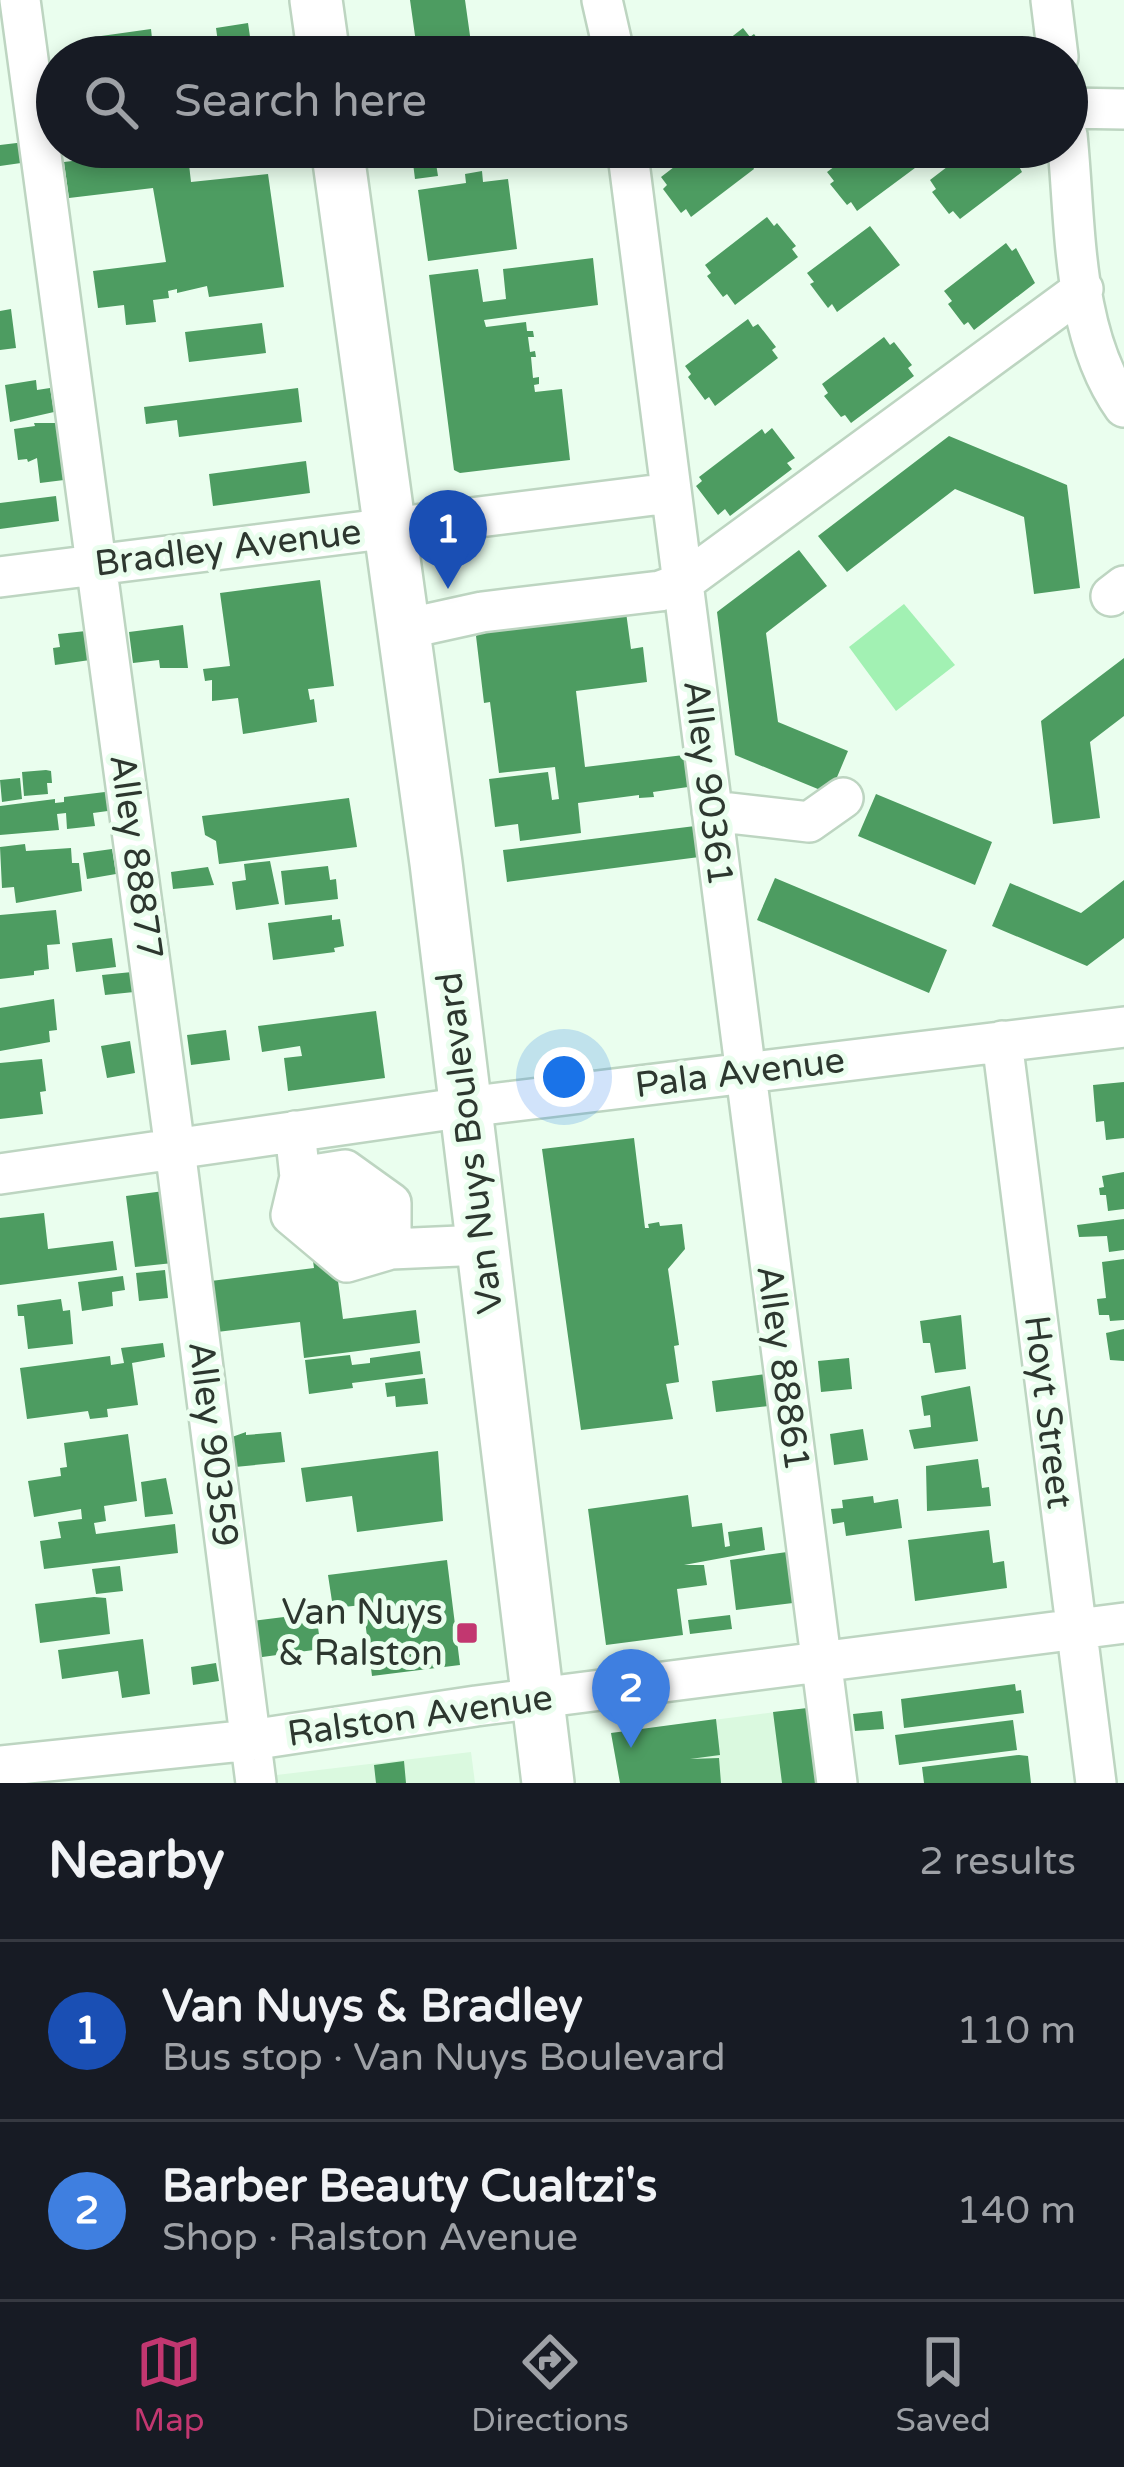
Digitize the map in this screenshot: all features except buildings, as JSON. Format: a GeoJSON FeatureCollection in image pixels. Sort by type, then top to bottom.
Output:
{"type":"FeatureCollection","features":[{"type":"Feature","properties":{"kind":"main road"},"geometry":{"type":"LineString","coordinates":[[316,0],[321,36]]}},
{"type":"Feature","properties":{"kind":"main road","name":"Van Nuys Boulevard"},"geometry":{"type":"LineString","coordinates":[[340,168],[406,629],[548,1783]]}},
{"type":"Feature","properties":{"kind":"street","name":"Alley 88877"},"geometry":{"type":"LineString","coordinates":[[20,0],[36,116]]}},
{"type":"Feature","properties":{"kind":"street"},"geometry":{"type":"LineString","coordinates":[[602,0],[610,36]]}},
{"type":"Feature","properties":{"kind":"street"},"geometry":{"type":"LineString","coordinates":[[1051,0],[1055,36]]}},
{"type":"Feature","properties":{"kind":"street"},"geometry":{"type":"LineString","coordinates":[[1088,109],[1124,110]]}},
{"type":"Feature","properties":{"kind":"street","name":"Alley 88877"},"geometry":{"type":"LineString","coordinates":[[43,168],[175,1149]]}},
{"type":"Feature","properties":{"kind":"street","name":"Alley 90361"},"geometry":{"type":"LineString","coordinates":[[630,168],[743,1073]]}},
{"type":"Feature","properties":{"kind":"street"},"geometry":{"type":"LineString","coordinates":[[1070,168],[1083,289],[1098,361],[1124,407]]}},
{"type":"Feature","properties":{"kind":"street"},"geometry":{"type":"LineString","coordinates":[[406,629],[482,612],[660,591],[682,583],[1083,289]]}},
{"type":"Feature","properties":{"kind":"street","name":"Bradley Avenue"},"geometry":{"type":"LineString","coordinates":[[0,577],[670,493]]}},
{"type":"Feature","properties":{"kind":"street"},"geometry":{"type":"LineString","coordinates":[[712,811],[809,822],[843,798]]}},
{"type":"Feature","properties":{"kind":"street","name":"Pala Avenue"},"geometry":{"type":"LineString","coordinates":[[0,1174],[466,1107],[1124,1027]]}},
{"type":"Feature","properties":{"kind":"street","name":"Hoyt Street"},"geometry":{"type":"LineString","coordinates":[[1002,1041],[1096,1783]]}},
{"type":"Feature","properties":{"kind":"street","name":"Alley 88861"},"geometry":{"type":"LineString","coordinates":[[743,1073],[837,1783]]}},
{"type":"Feature","properties":{"kind":"street"},"geometry":{"type":"LineString","coordinates":[[295,1131],[300,1177],[291,1216],[347,1262],[391,1249],[482,1245]]}},
{"type":"Feature","properties":{"kind":"street","name":"Alley 90359"},"geometry":{"type":"LineString","coordinates":[[175,1149],[256,1783]]}},
{"type":"Feature","properties":{"kind":"street"},"geometry":{"type":"LineString","coordinates":[[300,1177],[345,1170],[391,1203],[391,1249]]}},
{"type":"Feature","properties":{"kind":"street","name":"Ralston Avenue"},"geometry":{"type":"LineString","coordinates":[[0,1766],[251,1740],[1124,1622]]}},
{"type":"Feature","properties":{"kind":"shaded area"},"geometry":{"type":"Polygon","coordinates":[[[816,1707],[826,1783],[620,1783],[611,1733],[816,1707]]]}},
{"type":"Feature","properties":{"kind":"shaded area"},"geometry":{"type":"Polygon","coordinates":[[[471,1752],[475,1783],[269,1783],[268,1776],[471,1752]]]}},
{"type":"Feature","properties":{"kind":"green space"},"geometry":{"type":"Polygon","coordinates":[[[904,604],[955,665],[896,711],[849,647],[904,604]]]}},
{"type":"Feature","properties":{"kind":"place","name":"Van Nuys & Bradley"},"geometry":{"type":"Point","coordinates":[448,589]}},
{"type":"Feature","properties":{"kind":"place","name":"Van Nuys & Ralston"},"geometry":{"type":"Point","coordinates":[467,1633]}},
{"type":"Feature","properties":{"kind":"place","name":"Barber Beauty Cualtzi's"},"geometry":{"type":"Point","coordinates":[631,1748]}}]}
